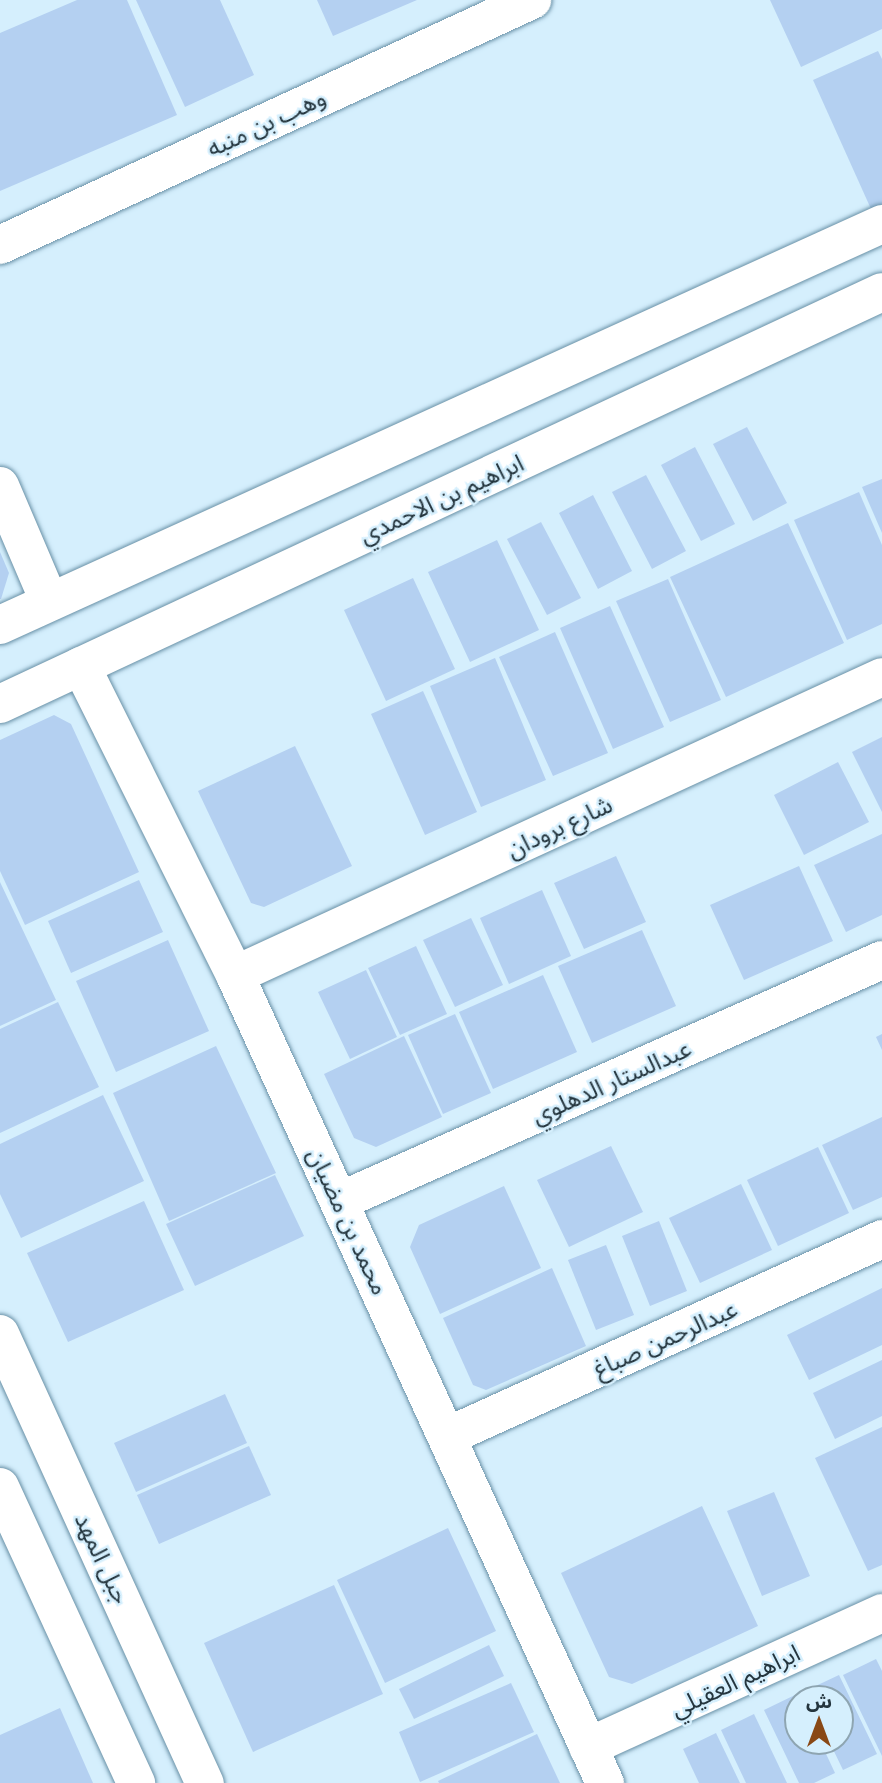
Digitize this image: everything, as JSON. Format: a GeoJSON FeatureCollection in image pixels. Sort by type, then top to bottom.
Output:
{"type":"FeatureCollection","features":[{"type":"Feature","properties":{"kind":"street","name":"وهب بن منبه"},"geometry":{"type":"LineString","coordinates":[[0,245],[532,0]]}},
{"type":"Feature","properties":{"kind":"street"},"geometry":{"type":"LineString","coordinates":[[0,625],[882,224]]}},
{"type":"Feature","properties":{"kind":"street","name":"ابراهيم بن الاحمدي"},"geometry":{"type":"LineString","coordinates":[[0,704],[882,292]]}},
{"type":"Feature","properties":{"kind":"street"},"geometry":{"type":"LineString","coordinates":[[0,485],[49,601]]}},
{"type":"Feature","properties":{"kind":"street","name":"محمد بن مضيان"},"geometry":{"type":"LineString","coordinates":[[80,666],[235,975],[605,1783]]}},
{"type":"Feature","properties":{"kind":"street","name":"شارع برودان"},"geometry":{"type":"LineString","coordinates":[[235,975],[882,677]]}},
{"type":"Feature","properties":{"kind":"street","name":"عبدالستار الدهلوي"},"geometry":{"type":"LineString","coordinates":[[340,1201],[882,960]]}},
{"type":"Feature","properties":{"kind":"street","name":"عبدالرحمن صباغ"},"geometry":{"type":"LineString","coordinates":[[448,1436],[882,1239]]}},
{"type":"Feature","properties":{"kind":"street","name":"جبل المهد"},"geometry":{"type":"LineString","coordinates":[[0,1334],[205,1783]]}},
{"type":"Feature","properties":{"kind":"street"},"geometry":{"type":"LineString","coordinates":[[0,1488],[136,1783]]}},
{"type":"Feature","properties":{"kind":"street","name":"ابراهيم العقيلي"},"geometry":{"type":"LineString","coordinates":[[588,1747],[882,1613]]}},
{"type":"Feature","properties":{"kind":"building"},"geometry":{"type":"Polygon","coordinates":[[[77,0],[127,0],[177,115],[0,191],[0,33],[77,0]]]}},
{"type":"Feature","properties":{"kind":"building"},"geometry":{"type":"Polygon","coordinates":[[[136,0],[220,0],[254,75],[185,107],[136,0]]]}},
{"type":"Feature","properties":{"kind":"building"},"geometry":{"type":"Polygon","coordinates":[[[317,0],[417,0],[333,36],[317,0]]]}},
{"type":"Feature","properties":{"kind":"building"},"geometry":{"type":"Polygon","coordinates":[[[770,0],[882,0],[882,29],[801,67],[770,0]]]}},
{"type":"Feature","properties":{"kind":"building"},"geometry":{"type":"Polygon","coordinates":[[[878,51],[882,59],[882,204],[871,209],[813,80],[878,51]]]}},
{"type":"Feature","properties":{"kind":"building"},"geometry":{"type":"Polygon","coordinates":[[[747,427],[787,503],[753,521],[713,444],[747,427]]]}},
{"type":"Feature","properties":{"kind":"building"},"geometry":{"type":"Polygon","coordinates":[[[695,447],[735,524],[701,541],[661,465],[695,447]]]}},
{"type":"Feature","properties":{"kind":"building"},"geometry":{"type":"Polygon","coordinates":[[[646,475],[686,551],[652,569],[612,492],[646,475]]]}},
{"type":"Feature","properties":{"kind":"building"},"geometry":{"type":"Polygon","coordinates":[[[882,479],[882,533],[862,487],[882,479]]]}},
{"type":"Feature","properties":{"kind":"building"},"geometry":{"type":"Polygon","coordinates":[[[859,492],[882,545],[882,624],[847,640],[794,520],[859,492]]]}},
{"type":"Feature","properties":{"kind":"building"},"geometry":{"type":"Polygon","coordinates":[[[593,495],[632,571],[598,589],[559,513],[593,495]]]}},
{"type":"Feature","properties":{"kind":"building"},"geometry":{"type":"Polygon","coordinates":[[[541,522],[581,598],[547,615],[507,539],[541,522]]]}},
{"type":"Feature","properties":{"kind":"building"},"geometry":{"type":"Polygon","coordinates":[[[788,523],[844,643],[726,697],[670,577],[788,523]]]}},
{"type":"Feature","properties":{"kind":"building"},"geometry":{"type":"Polygon","coordinates":[[[497,540],[539,630],[470,662],[428,572],[497,540]]]}},
{"type":"Feature","properties":{"kind":"building"},"geometry":{"type":"Polygon","coordinates":[[[0,552],[9,573],[1,599],[0,599],[0,552]]]}},
{"type":"Feature","properties":{"kind":"building"},"geometry":{"type":"Polygon","coordinates":[[[413,578],[455,669],[386,701],[344,610],[413,578]]]}},
{"type":"Feature","properties":{"kind":"building"},"geometry":{"type":"Polygon","coordinates":[[[668,579],[721,700],[670,722],[616,601],[668,579]]]}},
{"type":"Feature","properties":{"kind":"building"},"geometry":{"type":"Polygon","coordinates":[[[610,606],[664,727],[613,749],[560,628],[610,606]]]}},
{"type":"Feature","properties":{"kind":"building"},"geometry":{"type":"Polygon","coordinates":[[[555,632],[608,753],[553,776],[499,657],[555,632]]]}},
{"type":"Feature","properties":{"kind":"building"},"geometry":{"type":"Polygon","coordinates":[[[495,658],[546,780],[481,807],[430,686],[495,658]]]}},
{"type":"Feature","properties":{"kind":"building"},"geometry":{"type":"Polygon","coordinates":[[[423,691],[477,812],[425,835],[371,714],[423,691]]]}},
{"type":"Feature","properties":{"kind":"building"},"geometry":{"type":"Polygon","coordinates":[[[54,715],[71,724],[139,872],[25,925],[0,871],[0,740],[54,715]]]}},
{"type":"Feature","properties":{"kind":"building"},"geometry":{"type":"Polygon","coordinates":[[[882,737],[882,812],[852,752],[882,737]]]}},
{"type":"Feature","properties":{"kind":"building"},"geometry":{"type":"Polygon","coordinates":[[[295,746],[352,866],[264,907],[251,903],[198,791],[295,746]]]}},
{"type":"Feature","properties":{"kind":"building"},"geometry":{"type":"Polygon","coordinates":[[[838,762],[869,822],[804,855],[774,795],[838,762]]]}},
{"type":"Feature","properties":{"kind":"building"},"geometry":{"type":"Polygon","coordinates":[[[882,834],[882,915],[846,932],[814,865],[882,834]]]}},
{"type":"Feature","properties":{"kind":"building"},"geometry":{"type":"Polygon","coordinates":[[[616,856],[646,922],[584,949],[554,883],[616,856]]]}},
{"type":"Feature","properties":{"kind":"building"},"geometry":{"type":"Polygon","coordinates":[[[799,866],[833,941],[744,980],[710,905],[799,866]]]}},
{"type":"Feature","properties":{"kind":"building"},"geometry":{"type":"Polygon","coordinates":[[[139,880],[163,932],[71,973],[48,921],[139,880]]]}},
{"type":"Feature","properties":{"kind":"building"},"geometry":{"type":"Polygon","coordinates":[[[0,882],[56,1000],[0,1026],[0,882]]]}},
{"type":"Feature","properties":{"kind":"building"},"geometry":{"type":"Polygon","coordinates":[[[542,890],[571,956],[509,984],[480,918],[542,890]]]}},
{"type":"Feature","properties":{"kind":"building"},"geometry":{"type":"Polygon","coordinates":[[[471,918],[503,985],[455,1007],[423,940],[471,918]]]}},
{"type":"Feature","properties":{"kind":"building"},"geometry":{"type":"Polygon","coordinates":[[[642,930],[676,1006],[592,1043],[558,966],[642,930]]]}},
{"type":"Feature","properties":{"kind":"building"},"geometry":{"type":"Polygon","coordinates":[[[168,940],[209,1031],[116,1072],[76,981],[168,940]]]}},
{"type":"Feature","properties":{"kind":"building"},"geometry":{"type":"Polygon","coordinates":[[[416,946],[447,1014],[400,1035],[368,968],[416,946]]]}},
{"type":"Feature","properties":{"kind":"building"},"geometry":{"type":"Polygon","coordinates":[[[366,970],[397,1037],[350,1059],[318,992],[366,970]]]}},
{"type":"Feature","properties":{"kind":"building"},"geometry":{"type":"Polygon","coordinates":[[[543,975],[577,1052],[493,1089],[459,1012],[543,975]]]}},
{"type":"Feature","properties":{"kind":"building"},"geometry":{"type":"Polygon","coordinates":[[[58,1002],[99,1087],[0,1133],[0,1029],[58,1002]]]}},
{"type":"Feature","properties":{"kind":"building"},"geometry":{"type":"Polygon","coordinates":[[[455,1014],[491,1093],[443,1114],[408,1035],[455,1014]]]}},
{"type":"Feature","properties":{"kind":"building"},"geometry":{"type":"Polygon","coordinates":[[[882,1034],[882,1050],[876,1037],[882,1034]]]}},
{"type":"Feature","properties":{"kind":"building"},"geometry":{"type":"Polygon","coordinates":[[[404,1036],[442,1117],[376,1147],[354,1138],[324,1074],[404,1036]]]}},
{"type":"Feature","properties":{"kind":"building"},"geometry":{"type":"Polygon","coordinates":[[[216,1046],[276,1173],[169,1221],[113,1093],[216,1046]]]}},
{"type":"Feature","properties":{"kind":"building"},"geometry":{"type":"Polygon","coordinates":[[[103,1095],[144,1181],[21,1238],[0,1194],[0,1144],[103,1095]]]}},
{"type":"Feature","properties":{"kind":"building"},"geometry":{"type":"Polygon","coordinates":[[[882,1117],[882,1197],[853,1210],[822,1145],[882,1117]]]}},
{"type":"Feature","properties":{"kind":"building"},"geometry":{"type":"Polygon","coordinates":[[[611,1146],[643,1212],[569,1247],[537,1180],[611,1146]]]}},
{"type":"Feature","properties":{"kind":"building"},"geometry":{"type":"Polygon","coordinates":[[[818,1147],[849,1213],[778,1246],[747,1180],[818,1147]]]}},
{"type":"Feature","properties":{"kind":"building"},"geometry":{"type":"Polygon","coordinates":[[[275,1175],[304,1236],[195,1286],[166,1224],[275,1175]]]}},
{"type":"Feature","properties":{"kind":"building"},"geometry":{"type":"Polygon","coordinates":[[[741,1184],[772,1250],[700,1283],[669,1218],[741,1184]]]}},
{"type":"Feature","properties":{"kind":"building"},"geometry":{"type":"Polygon","coordinates":[[[504,1186],[541,1268],[440,1314],[410,1247],[419,1225],[504,1186]]]}},
{"type":"Feature","properties":{"kind":"building"},"geometry":{"type":"Polygon","coordinates":[[[144,1201],[184,1290],[68,1342],[27,1253],[144,1201]]]}},
{"type":"Feature","properties":{"kind":"building"},"geometry":{"type":"Polygon","coordinates":[[[659,1221],[687,1291],[650,1306],[622,1236],[659,1221]]]}},
{"type":"Feature","properties":{"kind":"building"},"geometry":{"type":"Polygon","coordinates":[[[606,1245],[634,1315],[596,1330],[568,1260],[606,1245]]]}},
{"type":"Feature","properties":{"kind":"building"},"geometry":{"type":"Polygon","coordinates":[[[552,1268],[586,1346],[486,1390],[473,1385],[443,1318],[552,1268]]]}},
{"type":"Feature","properties":{"kind":"building"},"geometry":{"type":"Polygon","coordinates":[[[882,1288],[882,1345],[809,1380],[787,1335],[882,1288]]]}},
{"type":"Feature","properties":{"kind":"building"},"geometry":{"type":"Polygon","coordinates":[[[882,1360],[882,1416],[835,1439],[813,1393],[882,1360]]]}},
{"type":"Feature","properties":{"kind":"building"},"geometry":{"type":"Polygon","coordinates":[[[225,1394],[247,1443],[136,1492],[114,1443],[225,1394]]]}},
{"type":"Feature","properties":{"kind":"building"},"geometry":{"type":"Polygon","coordinates":[[[882,1427],[882,1565],[868,1571],[815,1458],[882,1427]]]}},
{"type":"Feature","properties":{"kind":"building"},"geometry":{"type":"Polygon","coordinates":[[[249,1446],[271,1495],[159,1544],[137,1495],[249,1446]]]}},
{"type":"Feature","properties":{"kind":"building"},"geometry":{"type":"Polygon","coordinates":[[[774,1492],[810,1576],[762,1596],[727,1511],[774,1492]]]}},
{"type":"Feature","properties":{"kind":"building"},"geometry":{"type":"Polygon","coordinates":[[[702,1506],[758,1626],[632,1684],[609,1677],[561,1573],[702,1506]]]}},
{"type":"Feature","properties":{"kind":"building"},"geometry":{"type":"Polygon","coordinates":[[[448,1528],[496,1631],[385,1683],[337,1580],[448,1528]]]}},
{"type":"Feature","properties":{"kind":"building"},"geometry":{"type":"Polygon","coordinates":[[[334,1585],[383,1694],[253,1752],[204,1643],[334,1585]]]}},
{"type":"Feature","properties":{"kind":"building"},"geometry":{"type":"Polygon","coordinates":[[[489,1645],[504,1676],[414,1719],[399,1689],[489,1645]]]}},
{"type":"Feature","properties":{"kind":"building"},"geometry":{"type":"Polygon","coordinates":[[[876,1659],[882,1671],[882,1756],[854,1698],[854,1685],[848,1685],[843,1675],[876,1659]]]}},
{"type":"Feature","properties":{"kind":"building"},"geometry":{"type":"Polygon","coordinates":[[[839,1675],[844,1685],[818,1685],[839,1675]]]}},
{"type":"Feature","properties":{"kind":"building"},"geometry":{"type":"Polygon","coordinates":[[[511,1683],[534,1732],[420,1782],[399,1732],[511,1683]]]}},
{"type":"Feature","properties":{"kind":"building"},"geometry":{"type":"Polygon","coordinates":[[[784,1700],[784,1752],[764,1710],[784,1700]]]}},
{"type":"Feature","properties":{"kind":"building"},"geometry":{"type":"Polygon","coordinates":[[[854,1706],[877,1754],[843,1770],[836,1755],[854,1755],[854,1706]]]}},
{"type":"Feature","properties":{"kind":"building"},"geometry":{"type":"Polygon","coordinates":[[[60,1708],[93,1783],[0,1783],[0,1735],[60,1708]]]}},
{"type":"Feature","properties":{"kind":"building"},"geometry":{"type":"Polygon","coordinates":[[[754,1714],[787,1783],[746,1783],[721,1730],[754,1714]]]}},
{"type":"Feature","properties":{"kind":"building"},"geometry":{"type":"Polygon","coordinates":[[[716,1733],[740,1783],[699,1783],[683,1749],[716,1733]]]}},
{"type":"Feature","properties":{"kind":"building"},"geometry":{"type":"Polygon","coordinates":[[[537,1734],[560,1783],[438,1781],[537,1734]]]}},
{"type":"Feature","properties":{"kind":"building"},"geometry":{"type":"Polygon","coordinates":[[[786,1755],[827,1755],[835,1773],[814,1783],[799,1783],[786,1755]]]}}]}
